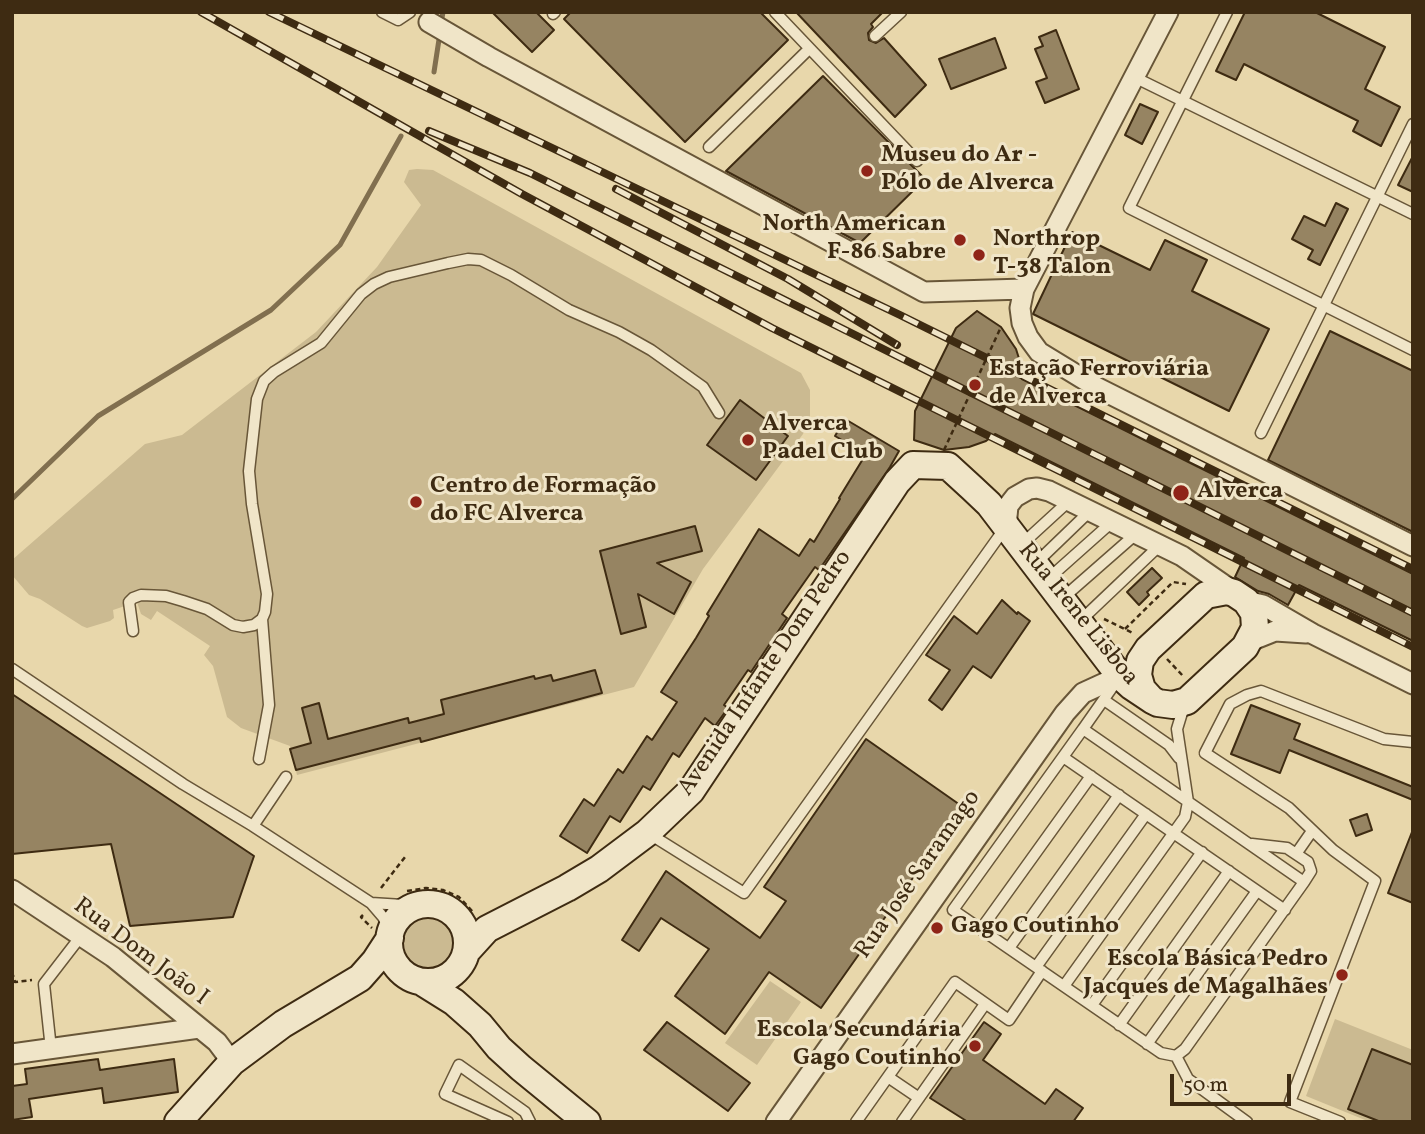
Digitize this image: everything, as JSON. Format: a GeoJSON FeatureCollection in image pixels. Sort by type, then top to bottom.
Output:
{"type":"FeatureCollection","features":[{"type":"Feature","properties":{"kind":"street"},"geometry":{"type":"LineString","coordinates":[[1168,12],[1024,289],[1020,309],[1028,337],[1040,352],[1098,388],[1413,546]]}},
{"type":"Feature","properties":{"kind":"street"},"geometry":{"type":"LineString","coordinates":[[436,26],[925,292],[1024,289]]}},
{"type":"Feature","properties":{"kind":"street","name":"Rua Irene Lisboa"},"geometry":{"type":"LineString","coordinates":[[946,458],[989,505],[1034,563],[1090,618],[1120,676],[1152,700],[1166,705],[1185,689]]}},
{"type":"Feature","properties":{"kind":"street","name":"Avenida Infante Dom Pedro"},"geometry":{"type":"LineString","coordinates":[[464,957],[487,929],[599,869],[647,833],[691,790],[897,482],[913,465],[946,458]]}},
{"type":"Feature","properties":{"kind":"street","name":"Rua Irene Lisboa"},"geometry":{"type":"LineString","coordinates":[[1034,563],[1008,506],[1020,493],[1037,488],[1069,500],[1160,544],[1244,598],[1263,605],[1313,634],[1413,684]]}},
{"type":"Feature","properties":{"kind":"street"},"geometry":{"type":"LineString","coordinates":[[1120,676],[1206,595],[1220,590],[1244,598],[1254,613],[1255,628],[1250,641]]}},
{"type":"Feature","properties":{"kind":"street"},"geometry":{"type":"LineString","coordinates":[[1185,689],[1250,641],[1275,631],[1290,630],[1313,634]]}},
{"type":"Feature","properties":{"kind":"street"},"geometry":{"type":"LineString","coordinates":[[1150,647],[1140,661],[1138,675],[1142,689],[1152,700]]}},
{"type":"Feature","properties":{"kind":"street","name":"Rua José Saramago"},"geometry":{"type":"LineString","coordinates":[[776,1122],[1065,713],[1083,693],[1120,676]]}},
{"type":"Feature","properties":{"kind":"street","name":"Rua Dom João I"},"geometry":{"type":"LineString","coordinates":[[12,890],[113,957],[217,1042],[232,1062]]}},
{"type":"Feature","properties":{"kind":"street"},"geometry":{"type":"LineString","coordinates":[[178,1122],[232,1062],[285,1022],[360,978],[375,961],[385,935],[400,917],[409,898],[451,912],[465,929],[466,992],[480,1025]]}},
{"type":"Feature","properties":{"kind":"street"},"geometry":{"type":"LineString","coordinates":[[385,935],[394,961],[416,980],[454,1002],[480,1025],[513,1061],[587,1122]]}},
{"type":"Feature","properties":{"kind":"street"},"geometry":{"type":"LineString","coordinates":[[360,978],[393,974],[416,980],[445,979],[455,972],[464,957]]}},
{"type":"Feature","properties":{"kind":"street"},"geometry":{"type":"LineString","coordinates":[[12,1054],[199,1028]]}},
{"type":"Feature","properties":{"kind":"lane"},"geometry":{"type":"LineString","coordinates":[[382,12],[398,20],[410,12],[436,26]]}},
{"type":"Feature","properties":{"kind":"lane"},"geometry":{"type":"LineString","coordinates":[[775,12],[917,161]]}},
{"type":"Feature","properties":{"kind":"lane"},"geometry":{"type":"LineString","coordinates":[[876,36],[901,12]]}},
{"type":"Feature","properties":{"kind":"lane"},"geometry":{"type":"LineString","coordinates":[[1227,12],[1129,208],[1413,350]]}},
{"type":"Feature","properties":{"kind":"lane"},"geometry":{"type":"LineString","coordinates":[[709,147],[808,48]]}},
{"type":"Feature","properties":{"kind":"lane"},"geometry":{"type":"LineString","coordinates":[[1133,77],[1413,214]]}},
{"type":"Feature","properties":{"kind":"lane"},"geometry":{"type":"LineString","coordinates":[[1261,433],[1413,124]]}},
{"type":"Feature","properties":{"kind":"lane"},"geometry":{"type":"LineString","coordinates":[[259,759],[269,705],[262,619],[267,594],[249,471],[257,399],[264,381],[321,343],[352,304],[374,284],[410,271],[468,259],[481,260],[569,310],[619,332],[651,350],[703,387],[719,412]]}},
{"type":"Feature","properties":{"kind":"lane"},"geometry":{"type":"LineString","coordinates":[[1034,563],[1069,500]]}},
{"type":"Feature","properties":{"kind":"lane"},"geometry":{"type":"LineString","coordinates":[[647,833],[744,893],[1034,563],[1090,511]]}},
{"type":"Feature","properties":{"kind":"lane"},"geometry":{"type":"LineString","coordinates":[[1034,563],[1113,522]]}},
{"type":"Feature","properties":{"kind":"lane"},"geometry":{"type":"LineString","coordinates":[[1034,563],[1137,533]]}},
{"type":"Feature","properties":{"kind":"lane"},"geometry":{"type":"LineString","coordinates":[[1090,618],[1160,544]]}},
{"type":"Feature","properties":{"kind":"lane"},"geometry":{"type":"LineString","coordinates":[[133,631],[129,602],[141,595],[166,596],[183,601],[206,609],[233,625],[243,627],[254,625],[262,619]]}},
{"type":"Feature","properties":{"kind":"lane"},"geometry":{"type":"LineString","coordinates":[[12,670],[183,784],[253,825],[371,903],[383,917],[385,935]]}},
{"type":"Feature","properties":{"kind":"lane"},"geometry":{"type":"LineString","coordinates":[[1120,676],[953,910],[1147,1044],[1166,1056],[1176,1056],[1185,1049],[1311,871],[1310,866],[1296,854],[1282,847],[1249,844]]}},
{"type":"Feature","properties":{"kind":"lane"},"geometry":{"type":"LineString","coordinates":[[1064,986],[1185,817],[1188,802],[1177,729],[1185,689]]}},
{"type":"Feature","properties":{"kind":"lane"},"geometry":{"type":"LineString","coordinates":[[1340,1122],[1290,1102],[1375,881],[1333,850],[1289,808],[1205,753],[1230,704],[1247,695],[1267,692],[1384,739],[1413,742]]}},
{"type":"Feature","properties":{"kind":"lane"},"geometry":{"type":"LineString","coordinates":[[1104,700],[1168,745],[1177,754],[1182,765]]}},
{"type":"Feature","properties":{"kind":"lane"},"geometry":{"type":"LineString","coordinates":[[1083,729],[1304,882]]}},
{"type":"Feature","properties":{"kind":"lane"},"geometry":{"type":"LineString","coordinates":[[1063,757],[1285,910]]}},
{"type":"Feature","properties":{"kind":"lane"},"geometry":{"type":"LineString","coordinates":[[981,929],[1091,776]]}},
{"type":"Feature","properties":{"kind":"lane"},"geometry":{"type":"LineString","coordinates":[[253,825],[286,777]]}},
{"type":"Feature","properties":{"kind":"lane"},"geometry":{"type":"LineString","coordinates":[[1009,948],[1119,795]]}},
{"type":"Feature","properties":{"kind":"lane"},"geometry":{"type":"LineString","coordinates":[[856,1122],[955,982],[1009,1020],[1039,969],[1146,814]]}},
{"type":"Feature","properties":{"kind":"lane"},"geometry":{"type":"LineString","coordinates":[[1296,854],[1312,831]]}},
{"type":"Feature","properties":{"kind":"lane"},"geometry":{"type":"LineString","coordinates":[[1092,1005],[1202,852]]}},
{"type":"Feature","properties":{"kind":"lane"},"geometry":{"type":"LineString","coordinates":[[1119,1025],[1229,872]]}},
{"type":"Feature","properties":{"kind":"lane"},"geometry":{"type":"LineString","coordinates":[[1147,1044],[1257,891]]}},
{"type":"Feature","properties":{"kind":"lane"},"geometry":{"type":"LineString","coordinates":[[371,903],[409,898]]}},
{"type":"Feature","properties":{"kind":"lane"},"geometry":{"type":"LineString","coordinates":[[51,1049],[44,984],[81,936]]}},
{"type":"Feature","properties":{"kind":"lane"},"geometry":{"type":"LineString","coordinates":[[902,1122],[985,1004]]}},
{"type":"Feature","properties":{"kind":"lane"},"geometry":{"type":"LineString","coordinates":[[1176,1056],[1188,1079],[1247,1122]]}},
{"type":"Feature","properties":{"kind":"lane"},"geometry":{"type":"LineString","coordinates":[[508,1122],[445,1094],[459,1065],[525,1112],[530,1122]]}},
{"type":"Feature","properties":{"kind":"lane"},"geometry":{"type":"LineString","coordinates":[[888,1077],[919,1098]]}},
{"type":"Feature","properties":{"kind":"path"},"geometry":{"type":"LineString","coordinates":[[946,458],[1001,327]]}},
{"type":"Feature","properties":{"kind":"path"},"geometry":{"type":"LineString","coordinates":[[1125,629],[1173,582],[1200,585],[1208,573]]}},
{"type":"Feature","properties":{"kind":"path"},"geometry":{"type":"LineString","coordinates":[[1090,618],[1104,619],[1125,629],[1150,647],[1185,689]]}},
{"type":"Feature","properties":{"kind":"path"},"geometry":{"type":"LineString","coordinates":[[385,935],[361,917],[405,857]]}},
{"type":"Feature","properties":{"kind":"path"},"geometry":{"type":"LineString","coordinates":[[381,888],[392,891]]}},
{"type":"Feature","properties":{"kind":"path"},"geometry":{"type":"LineString","coordinates":[[409,898],[426,888],[443,890],[460,897],[479,915]]}},
{"type":"Feature","properties":{"kind":"path"},"geometry":{"type":"LineString","coordinates":[[12,972],[15,982],[29,979],[44,984]]}},
{"type":"Feature","properties":{"kind":"shaded area","name":"Centro de Formação do FC Alverca"},"geometry":{"type":"Polygon","coordinates":[[[409,170],[433,170],[801,373],[810,390],[810,418],[803,434],[703,569],[634,687],[297,775],[290,746],[241,728],[227,717],[213,666],[204,655],[210,646],[157,611],[151,620],[141,614],[137,602],[113,610],[114,618],[110,621],[87,628],[82,626],[40,599],[29,595],[12,575],[12,560],[145,444],[182,435],[316,332],[377,267],[421,205],[404,182],[409,170]]]}},
{"type":"Feature","properties":{"kind":"shaded area"},"geometry":{"type":"Polygon","coordinates":[[[429,915],[440,917],[449,923],[455,932],[455,954],[449,963],[440,969],[429,971],[418,969],[409,963],[403,954],[401,943],[403,932],[409,923],[418,917],[429,915]]]}},
{"type":"Feature","properties":{"kind":"shaded area"},"geometry":{"type":"Polygon","coordinates":[[[770,981],[801,1002],[757,1065],[725,1043],[770,981]]]}},
{"type":"Feature","properties":{"kind":"shaded area"},"geometry":{"type":"Polygon","coordinates":[[[1335,1019],[1413,1050],[1413,1122],[1370,1122],[1306,1096],[1335,1019]]]}},
{"type":"Feature","properties":{"kind":"building"},"geometry":{"type":"Polygon","coordinates":[[[492,12],[536,12],[554,30],[532,52],[492,12]]]}},
{"type":"Feature","properties":{"kind":"building"},"geometry":{"type":"Polygon","coordinates":[[[571,12],[760,12],[788,40],[685,142],[564,19],[571,12]]]}},
{"type":"Feature","properties":{"kind":"building"},"geometry":{"type":"Polygon","coordinates":[[[796,12],[883,12],[871,24],[873,27],[868,33],[869,40],[876,43],[884,38],[926,85],[895,117],[796,12]]]}},
{"type":"Feature","properties":{"kind":"building"},"geometry":{"type":"Polygon","coordinates":[[[1245,12],[1315,12],[1385,47],[1365,89],[1400,107],[1381,146],[1353,131],[1358,121],[1244,64],[1236,80],[1216,71],[1245,12]]]}},
{"type":"Feature","properties":{"kind":"building"},"geometry":{"type":"Polygon","coordinates":[[[1056,30],[1079,89],[1045,103],[1036,82],[1047,78],[1035,49],[1043,46],[1039,37],[1056,30]]]}},
{"type":"Feature","properties":{"kind":"building"},"geometry":{"type":"Polygon","coordinates":[[[995,38],[1006,68],[951,89],[939,59],[995,38]]]}},
{"type":"Feature","properties":{"kind":"building"},"geometry":{"type":"Polygon","coordinates":[[[823,76],[925,179],[860,243],[726,171],[823,76]]]}},
{"type":"Feature","properties":{"kind":"building"},"geometry":{"type":"Polygon","coordinates":[[[1140,104],[1158,112],[1142,144],[1125,135],[1140,104]]]}},
{"type":"Feature","properties":{"kind":"building"},"geometry":{"type":"Polygon","coordinates":[[[1413,156],[1413,192],[1398,185],[1413,156]]]}},
{"type":"Feature","properties":{"kind":"building"},"geometry":{"type":"Polygon","coordinates":[[[1336,203],[1348,209],[1320,265],[1308,259],[1313,250],[1292,239],[1304,216],[1325,226],[1336,203]]]}},
{"type":"Feature","properties":{"kind":"building"},"geometry":{"type":"Polygon","coordinates":[[[1072,232],[1150,270],[1165,240],[1207,260],[1192,291],[1269,329],[1229,411],[1033,314],[1072,232]]]}},
{"type":"Feature","properties":{"kind":"building"},"geometry":{"type":"Polygon","coordinates":[[[977,311],[1001,327],[1016,349],[1022,368],[1022,379],[1413,574],[1413,641],[1299,585],[1288,605],[1258,591],[1235,577],[1244,558],[995,434],[986,441],[969,447],[944,450],[914,440],[915,411],[956,328],[977,311]]]}},
{"type":"Feature","properties":{"kind":"building"},"geometry":{"type":"Polygon","coordinates":[[[1330,331],[1413,371],[1413,532],[1268,460],[1330,331]]]}},
{"type":"Feature","properties":{"kind":"building","name":"Alverca Padel Club"},"geometry":{"type":"Polygon","coordinates":[[[740,400],[788,436],[756,480],[707,445],[740,400]]]}},
{"type":"Feature","properties":{"kind":"building"},"geometry":{"type":"Polygon","coordinates":[[[845,419],[899,451],[819,570],[815,567],[782,614],[787,618],[751,672],[748,670],[724,705],[728,708],[715,726],[705,718],[679,757],[673,753],[650,790],[643,786],[620,822],[610,816],[587,853],[560,836],[584,799],[594,806],[618,769],[623,773],[647,736],[652,740],[677,702],[661,692],[696,638],[709,616],[707,614],[759,529],[799,556],[810,539],[814,542],[866,454],[835,436],[845,419]]]}},
{"type":"Feature","properties":{"kind":"building"},"geometry":{"type":"Polygon","coordinates":[[[695,526],[702,551],[657,563],[691,582],[674,614],[638,594],[646,627],[621,634],[600,551],[695,526]]]}},
{"type":"Feature","properties":{"kind":"building"},"geometry":{"type":"Polygon","coordinates":[[[1152,568],[1162,578],[1147,592],[1149,595],[1139,605],[1127,592],[1152,568]]]}},
{"type":"Feature","properties":{"kind":"building"},"geometry":{"type":"Polygon","coordinates":[[[1002,600],[1017,614],[1018,612],[1030,621],[991,678],[973,666],[942,710],[929,700],[950,670],[926,655],[954,616],[977,634],[1002,600]]]}},
{"type":"Feature","properties":{"kind":"building"},"geometry":{"type":"Polygon","coordinates":[[[595,670],[602,693],[421,742],[420,738],[296,770],[290,749],[311,743],[302,708],[319,703],[328,739],[408,718],[409,723],[444,714],[441,700],[534,676],[535,679],[551,675],[553,681],[595,670]]]}},
{"type":"Feature","properties":{"kind":"building"},"geometry":{"type":"Polygon","coordinates":[[[12,694],[254,856],[233,917],[130,926],[111,844],[12,854],[12,694]]]}},
{"type":"Feature","properties":{"kind":"building"},"geometry":{"type":"Polygon","coordinates":[[[1251,705],[1300,724],[1294,739],[1413,787],[1413,800],[1289,750],[1280,773],[1231,754],[1251,705]]]}},
{"type":"Feature","properties":{"kind":"building"},"geometry":{"type":"Polygon","coordinates":[[[866,739],[963,807],[821,1008],[769,972],[725,1034],[675,996],[709,949],[661,918],[639,951],[622,940],[666,871],[760,938],[786,901],[764,887],[866,739]]]}},
{"type":"Feature","properties":{"kind":"building"},"geometry":{"type":"Polygon","coordinates":[[[1367,814],[1372,830],[1356,836],[1350,820],[1367,814]]]}},
{"type":"Feature","properties":{"kind":"building"},"geometry":{"type":"Polygon","coordinates":[[[1413,832],[1413,903],[1388,893],[1413,832]]]}},
{"type":"Feature","properties":{"kind":"building"},"geometry":{"type":"Polygon","coordinates":[[[667,1022],[750,1083],[728,1111],[644,1050],[667,1022]]]}},
{"type":"Feature","properties":{"kind":"building"},"geometry":{"type":"Polygon","coordinates":[[[984,1022],[1001,1034],[983,1060],[1045,1104],[1056,1089],[1083,1108],[1073,1122],[968,1122],[930,1098],[984,1022]]]}},
{"type":"Feature","properties":{"kind":"building"},"geometry":{"type":"Polygon","coordinates":[[[1372,1049],[1413,1065],[1413,1122],[1381,1122],[1348,1109],[1372,1049]]]}},
{"type":"Feature","properties":{"kind":"building"},"geometry":{"type":"Polygon","coordinates":[[[98,1059],[100,1070],[174,1059],[178,1092],[104,1103],[102,1088],[29,1099],[32,1117],[12,1120],[12,1086],[27,1084],[25,1069],[98,1059]]]}},
{"type":"Feature","properties":{"kind":"waterway"},"geometry":{"type":"LineString","coordinates":[[441,24],[443,12]]}},
{"type":"Feature","properties":{"kind":"waterway"},"geometry":{"type":"LineString","coordinates":[[434,72],[440,33]]}},
{"type":"Feature","properties":{"kind":"waterway"},"geometry":{"type":"LineString","coordinates":[[12,499],[98,416],[271,310],[340,245],[401,136]]}},
{"type":"Feature","properties":{"kind":"railway"},"geometry":{"type":"LineString","coordinates":[[201,12],[522,194],[772,328],[1413,647]]}},
{"type":"Feature","properties":{"kind":"railway"},"geometry":{"type":"LineString","coordinates":[[269,12],[900,315],[1413,569]]}},
{"type":"Feature","properties":{"kind":"railway"},"geometry":{"type":"LineString","coordinates":[[429,131],[530,173],[1413,613]]}},
{"type":"Feature","properties":{"kind":"railway"},"geometry":{"type":"LineString","coordinates":[[616,189],[788,279],[897,345]]}},
{"type":"Feature","properties":{"kind":"place","name":"Museu do Ar - Pólo de Alverca"},"geometry":{"type":"Point","coordinates":[867,171]}},
{"type":"Feature","properties":{"kind":"place","name":"North American F-86 Sabre"},"geometry":{"type":"Point","coordinates":[960,240]}},
{"type":"Feature","properties":{"kind":"place","name":"Northrop T-38 Talon"},"geometry":{"type":"Point","coordinates":[979,255]}},
{"type":"Feature","properties":{"kind":"place","name":"Estação Ferroviária de Alverca"},"geometry":{"type":"Point","coordinates":[975,385]}},
{"type":"Feature","properties":{"kind":"place","name":"Alverca Padel Club"},"geometry":{"type":"Point","coordinates":[748,440]}},
{"type":"Feature","properties":{"kind":"place","name":"Alverca"},"geometry":{"type":"Point","coordinates":[1181,493]}},
{"type":"Feature","properties":{"kind":"place","name":"Centro de Formação do FC Alverca"},"geometry":{"type":"Point","coordinates":[416,502]}},
{"type":"Feature","properties":{"kind":"place","name":"Gago Coutinho"},"geometry":{"type":"Point","coordinates":[937,928]}},
{"type":"Feature","properties":{"kind":"place","name":"Escola Básica Pedro Jacques de Magalhães"},"geometry":{"type":"Point","coordinates":[1342,975]}},
{"type":"Feature","properties":{"kind":"place","name":"Escola Secundária Gago Coutinho"},"geometry":{"type":"Point","coordinates":[975,1046]}}]}
